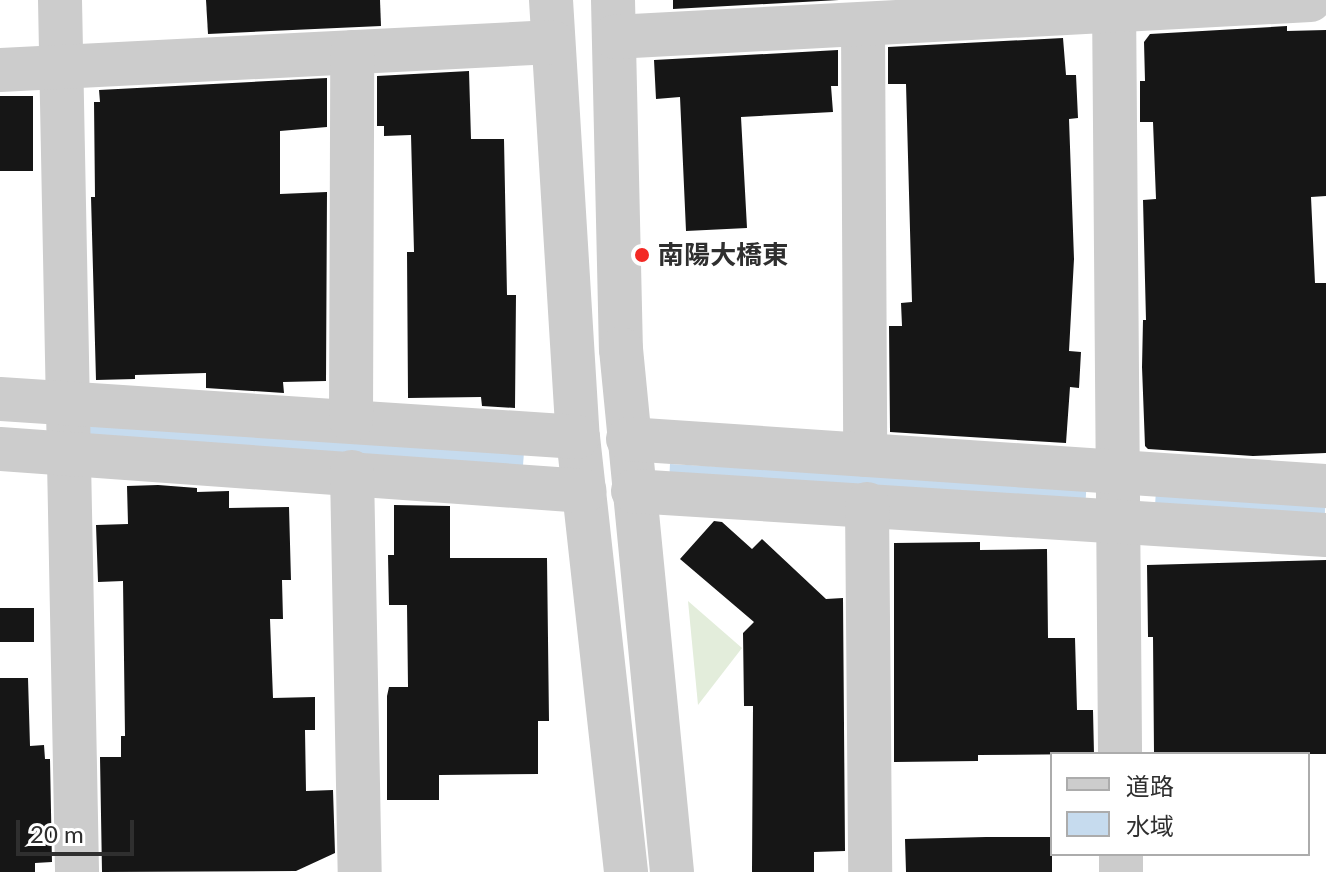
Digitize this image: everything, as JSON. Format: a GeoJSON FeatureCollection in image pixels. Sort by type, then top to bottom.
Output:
{"type":"FeatureCollection","features":[{"type":"Feature","properties":{"kind":"street"},"geometry":{"type":"LineString","coordinates":[[60,0],[77,872]]}},
{"type":"Feature","properties":{"kind":"street"},"geometry":{"type":"LineString","coordinates":[[672,872],[621,349],[614,19],[863,25],[1114,6],[1310,0]]}},
{"type":"Feature","properties":{"kind":"street"},"geometry":{"type":"LineString","coordinates":[[1114,6],[1120,752]]}},
{"type":"Feature","properties":{"kind":"street"},"geometry":{"type":"LineString","coordinates":[[0,70],[352,52],[552,21],[578,437],[626,872]]}},
{"type":"Feature","properties":{"kind":"street"},"geometry":{"type":"LineString","coordinates":[[863,25],[865,455]]}},
{"type":"Feature","properties":{"kind":"street"},"geometry":{"type":"LineString","coordinates":[[351,420],[352,52]]}},
{"type":"Feature","properties":{"kind":"street"},"geometry":{"type":"LineString","coordinates":[[0,399],[67,429],[352,472],[584,491]]}},
{"type":"Feature","properties":{"kind":"street"},"geometry":{"type":"LineString","coordinates":[[0,449],[67,429],[351,420],[578,437]]}},
{"type":"Feature","properties":{"kind":"street"},"geometry":{"type":"LineString","coordinates":[[628,439],[865,455],[1326,535]]}},
{"type":"Feature","properties":{"kind":"street"},"geometry":{"type":"LineString","coordinates":[[352,472],[360,872]]}},
{"type":"Feature","properties":{"kind":"street"},"geometry":{"type":"LineString","coordinates":[[633,491],[867,504],[1117,497],[1326,486]]}},
{"type":"Feature","properties":{"kind":"street"},"geometry":{"type":"LineString","coordinates":[[867,504],[870,872]]}},
{"type":"Feature","properties":{"kind":"green space"},"geometry":{"type":"Polygon","coordinates":[[[688,601],[742,648],[698,705],[688,601]]]}},
{"type":"Feature","properties":{"kind":"water"},"geometry":{"type":"Polygon","coordinates":[[[89,422],[524,452],[523,472],[88,442],[89,422]]]}},
{"type":"Feature","properties":{"kind":"water"},"geometry":{"type":"Polygon","coordinates":[[[670,464],[1086,486],[1085,504],[669,482],[670,464]]]}},
{"type":"Feature","properties":{"kind":"water"},"geometry":{"type":"Polygon","coordinates":[[[1156,491],[1326,503],[1324,522],[1155,510],[1156,491]]]}},
{"type":"Feature","properties":{"kind":"building"},"geometry":{"type":"Polygon","coordinates":[[[206,0],[380,0],[381,26],[208,34],[206,0]]]}},
{"type":"Feature","properties":{"kind":"building"},"geometry":{"type":"Polygon","coordinates":[[[673,0],[839,0],[673,9],[673,0]]]}},
{"type":"Feature","properties":{"kind":"building"},"geometry":{"type":"Polygon","coordinates":[[[1287,26],[1287,31],[1326,30],[1326,196],[1311,197],[1315,283],[1326,283],[1326,453],[1253,456],[1148,449],[1145,446],[1142,367],[1143,320],[1146,320],[1143,200],[1156,199],[1153,122],[1140,122],[1140,81],[1145,81],[1144,42],[1150,34],[1287,26]]]}},
{"type":"Feature","properties":{"kind":"building"},"geometry":{"type":"Polygon","coordinates":[[[1063,38],[1066,75],[1076,75],[1078,118],[1069,119],[1074,259],[1069,351],[1081,352],[1079,388],[1070,387],[1066,443],[890,432],[889,326],[902,326],[901,303],[912,302],[906,84],[888,84],[888,47],[1063,38]]]}},
{"type":"Feature","properties":{"kind":"building"},"geometry":{"type":"Polygon","coordinates":[[[838,50],[838,86],[831,86],[833,112],[741,117],[747,228],[686,231],[680,97],[656,99],[654,60],[838,50]]]}},
{"type":"Feature","properties":{"kind":"building"},"geometry":{"type":"Polygon","coordinates":[[[469,71],[471,139],[504,139],[507,295],[516,295],[515,408],[482,406],[481,397],[408,398],[407,252],[414,252],[411,135],[384,136],[384,126],[377,126],[377,76],[469,71]]]}},
{"type":"Feature","properties":{"kind":"building"},"geometry":{"type":"Polygon","coordinates":[[[327,78],[327,127],[280,131],[280,194],[327,192],[326,381],[283,382],[284,393],[206,388],[206,373],[135,375],[135,379],[96,380],[91,197],[95,197],[94,102],[100,102],[99,90],[327,78]]]}},
{"type":"Feature","properties":{"kind":"building"},"geometry":{"type":"Polygon","coordinates":[[[0,96],[33,96],[33,171],[0,171],[0,96]]]}},
{"type":"Feature","properties":{"kind":"building"},"geometry":{"type":"Polygon","coordinates":[[[127,486],[197,488],[197,492],[229,491],[229,508],[289,507],[291,580],[282,580],[283,619],[270,619],[273,698],[315,697],[315,730],[305,730],[306,791],[333,790],[335,853],[296,871],[102,872],[100,757],[121,757],[121,736],[125,736],[123,581],[98,582],[96,525],[128,524],[127,486]]]}},
{"type":"Feature","properties":{"kind":"building"},"geometry":{"type":"Polygon","coordinates":[[[394,505],[450,506],[450,558],[547,558],[549,721],[538,721],[538,774],[439,775],[439,800],[387,800],[387,696],[389,687],[408,687],[407,605],[389,605],[388,555],[394,555],[394,505]]]}},
{"type":"Feature","properties":{"kind":"building"},"geometry":{"type":"Polygon","coordinates":[[[714,521],[722,522],[752,549],[762,539],[826,599],[843,598],[845,851],[814,852],[814,872],[752,872],[753,706],[744,706],[743,633],[754,622],[680,559],[714,521]]]}},
{"type":"Feature","properties":{"kind":"building"},"geometry":{"type":"Polygon","coordinates":[[[980,542],[980,550],[1047,549],[1048,638],[1075,638],[1077,710],[1093,710],[1094,752],[978,755],[978,761],[894,762],[894,543],[980,542]]]}},
{"type":"Feature","properties":{"kind":"building"},"geometry":{"type":"Polygon","coordinates":[[[1326,560],[1326,754],[1154,752],[1153,637],[1148,637],[1147,565],[1326,560]]]}},
{"type":"Feature","properties":{"kind":"building"},"geometry":{"type":"Polygon","coordinates":[[[0,608],[34,608],[34,642],[0,642],[0,608]]]}},
{"type":"Feature","properties":{"kind":"building"},"geometry":{"type":"Polygon","coordinates":[[[0,678],[28,678],[30,746],[44,745],[45,759],[50,759],[52,862],[35,863],[35,872],[0,872],[0,678]]]}},
{"type":"Feature","properties":{"kind":"building"},"geometry":{"type":"Polygon","coordinates":[[[1050,837],[1052,872],[906,872],[905,839],[1050,837]]]}},
{"type":"Feature","properties":{"kind":"place","name":"南陽大橋東"},"geometry":{"type":"Point","coordinates":[642,255]}}]}
